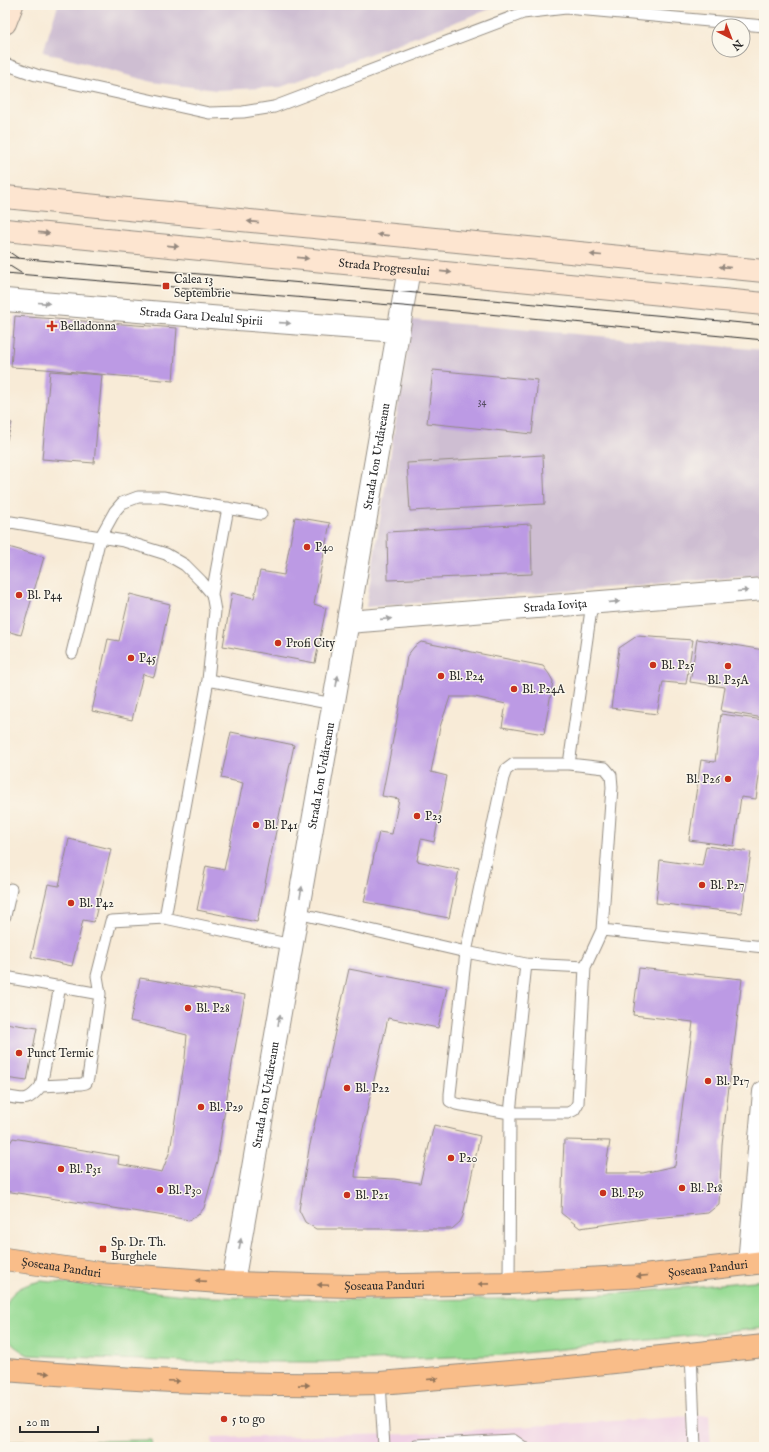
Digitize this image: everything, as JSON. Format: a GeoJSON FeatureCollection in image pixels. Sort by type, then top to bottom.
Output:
{"type":"FeatureCollection","features":[{"type":"Feature","properties":{"kind":"main road"},"geometry":{"type":"LineString","coordinates":[[5,23],[12,5]]}},
{"type":"Feature","properties":{"kind":"main road"},"geometry":{"type":"LineString","coordinates":[[5,197],[412,238],[764,271]]}},
{"type":"Feature","properties":{"kind":"main road","name":"Strada Progresului"},"geometry":{"type":"LineString","coordinates":[[5,230],[409,268],[764,304]]}},
{"type":"Feature","properties":{"kind":"main road"},"geometry":{"type":"LineString","coordinates":[[409,268],[412,238]]}},
{"type":"Feature","properties":{"kind":"main road","name":"Șoseaua Panduri"},"geometry":{"type":"LineString","coordinates":[[5,1259],[98,1273],[233,1283],[351,1286],[509,1284],[643,1276],[756,1263]]}},
{"type":"Feature","properties":{"kind":"main road"},"geometry":{"type":"LineString","coordinates":[[5,1370],[162,1380],[278,1385],[380,1383],[558,1368],[764,1346]]}},
{"type":"Feature","properties":{"kind":"street","name":"Strada Ion Urdăreanu"},"geometry":{"type":"LineString","coordinates":[[233,1283],[409,268]]}},
{"type":"Feature","properties":{"kind":"street","name":"Strada Gara Dealul Spirii"},"geometry":{"type":"LineString","coordinates":[[5,300],[398,331]]}},
{"type":"Feature","properties":{"kind":"street","name":"Strada Iovița"},"geometry":{"type":"LineString","coordinates":[[348,622],[764,589]]}},
{"type":"Feature","properties":{"kind":"street"},"geometry":{"type":"LineString","coordinates":[[756,1263],[764,1092]]}},
{"type":"Feature","properties":{"kind":"lane"},"geometry":{"type":"LineString","coordinates":[[5,64],[36,75],[209,113],[243,112],[274,107],[523,13],[566,8],[764,26]]}},
{"type":"Feature","properties":{"kind":"lane"},"geometry":{"type":"LineString","coordinates":[[72,653],[100,538],[115,511],[122,503],[138,497],[163,497],[261,514]]}},
{"type":"Feature","properties":{"kind":"lane"},"geometry":{"type":"LineString","coordinates":[[165,918],[208,680],[215,611],[212,594],[228,508]]}},
{"type":"Feature","properties":{"kind":"lane"},"geometry":{"type":"LineString","coordinates":[[5,524],[11,522],[124,541],[166,554],[185,565],[212,594]]}},
{"type":"Feature","properties":{"kind":"lane"},"geometry":{"type":"LineString","coordinates":[[569,764],[592,603]]}},
{"type":"Feature","properties":{"kind":"lane"},"geometry":{"type":"LineString","coordinates":[[208,680],[333,704]]}},
{"type":"Feature","properties":{"kind":"lane"},"geometry":{"type":"LineString","coordinates":[[514,764],[569,764],[605,768],[611,775],[612,787],[602,930],[585,967],[578,1102],[574,1110],[568,1113],[510,1113],[456,1104],[450,1101],[466,952],[503,778],[506,770],[514,764]]}},
{"type":"Feature","properties":{"kind":"lane"},"geometry":{"type":"LineString","coordinates":[[5,916],[11,889]]}},
{"type":"Feature","properties":{"kind":"lane"},"geometry":{"type":"LineString","coordinates":[[297,913],[466,952],[526,964],[585,967]]}},
{"type":"Feature","properties":{"kind":"lane"},"geometry":{"type":"LineString","coordinates":[[41,1086],[86,1083],[100,994],[97,976],[111,921],[165,918],[292,945]]}},
{"type":"Feature","properties":{"kind":"lane"},"geometry":{"type":"LineString","coordinates":[[602,930],[764,946]]}},
{"type":"Feature","properties":{"kind":"lane"},"geometry":{"type":"LineString","coordinates":[[509,1284],[510,1113],[526,964]]}},
{"type":"Feature","properties":{"kind":"lane"},"geometry":{"type":"LineString","coordinates":[[5,977],[100,994]]}},
{"type":"Feature","properties":{"kind":"lane"},"geometry":{"type":"LineString","coordinates":[[5,1096],[24,1099],[33,1096],[41,1086],[60,986]]}},
{"type":"Feature","properties":{"kind":"lane"},"geometry":{"type":"LineString","coordinates":[[690,1354],[695,1447]]}},
{"type":"Feature","properties":{"kind":"lane"},"geometry":{"type":"LineString","coordinates":[[380,1383],[384,1447]]}},
{"type":"Feature","properties":{"kind":"lane"},"geometry":{"type":"LineString","coordinates":[[416,1447],[416,1445],[513,1440],[523,1447]]}},
{"type":"Feature","properties":{"kind":"shaded area"},"geometry":{"type":"Polygon","coordinates":[[[58,5],[501,5],[281,87],[216,90],[152,82],[43,52],[58,5]]]}},
{"type":"Feature","properties":{"kind":"shaded area"},"geometry":{"type":"Polygon","coordinates":[[[412,320],[764,350],[764,575],[366,607],[412,320]]]}},
{"type":"Feature","properties":{"kind":"shaded area"},"geometry":{"type":"Polygon","coordinates":[[[709,1415],[711,1447],[213,1447],[212,1438],[407,1434],[709,1415]]]}},
{"type":"Feature","properties":{"kind":"green space"},"geometry":{"type":"Polygon","coordinates":[[[764,1280],[764,1328],[505,1355],[320,1362],[187,1362],[28,1355],[10,1342],[5,1326],[7,1303],[14,1292],[26,1285],[41,1281],[206,1297],[366,1300],[506,1299],[625,1293],[764,1280]]]}},
{"type":"Feature","properties":{"kind":"green space"},"geometry":{"type":"Polygon","coordinates":[[[151,1440],[152,1447],[5,1447],[5,1442],[151,1440]]]}},
{"type":"Feature","properties":{"kind":"building"},"geometry":{"type":"Polygon","coordinates":[[[15,316],[177,328],[173,381],[11,367],[15,316]]]}},
{"type":"Feature","properties":{"kind":"building"},"geometry":{"type":"Polygon","coordinates":[[[5,319],[9,319],[6,347],[5,347],[5,319]]]}},
{"type":"Feature","properties":{"kind":"building"},"geometry":{"type":"Polygon","coordinates":[[[433,370],[538,380],[532,434],[427,423],[433,370]]]}},
{"type":"Feature","properties":{"kind":"building"},"geometry":{"type":"Polygon","coordinates":[[[50,371],[102,375],[94,463],[42,459],[50,371]]]}},
{"type":"Feature","properties":{"kind":"building"},"geometry":{"type":"Polygon","coordinates":[[[5,420],[12,423],[5,446],[5,420]]]}},
{"type":"Feature","properties":{"kind":"building"},"geometry":{"type":"Polygon","coordinates":[[[543,455],[545,504],[410,511],[407,463],[543,455]]]}},
{"type":"Feature","properties":{"kind":"building"},"geometry":{"type":"Polygon","coordinates":[[[295,517],[330,523],[314,604],[326,608],[315,663],[223,646],[232,593],[254,598],[260,571],[284,575],[295,517]]]}},
{"type":"Feature","properties":{"kind":"building"},"geometry":{"type":"Polygon","coordinates":[[[531,524],[532,574],[388,580],[387,532],[531,524]]]}},
{"type":"Feature","properties":{"kind":"building","name":"Bl. P44"},"geometry":{"type":"Polygon","coordinates":[[[5,546],[44,557],[21,635],[10,632],[5,646],[5,546]]]}},
{"type":"Feature","properties":{"kind":"building","name":"P45"},"geometry":{"type":"Polygon","coordinates":[[[130,594],[170,604],[154,677],[143,674],[132,720],[92,711],[108,639],[119,641],[130,594]]]}},
{"type":"Feature","properties":{"kind":"building","name":"Bl. P25"},"geometry":{"type":"Polygon","coordinates":[[[637,636],[693,640],[686,684],[663,682],[657,714],[611,708],[619,648],[637,636]]]}},
{"type":"Feature","properties":{"kind":"building","name":"Bl. P25A"},"geometry":{"type":"Polygon","coordinates":[[[697,639],[764,650],[764,718],[721,711],[725,687],[690,682],[697,639]]]}},
{"type":"Feature","properties":{"kind":"building"},"geometry":{"type":"Polygon","coordinates":[[[421,642],[543,666],[553,681],[544,734],[502,727],[506,704],[475,697],[450,697],[440,727],[431,772],[447,776],[434,842],[421,839],[417,861],[459,870],[449,918],[364,902],[379,832],[392,834],[399,799],[382,796],[397,719],[407,656],[414,647],[421,642]]]}},
{"type":"Feature","properties":{"kind":"building","name":"Bl. P26"},"geometry":{"type":"Polygon","coordinates":[[[721,714],[764,720],[764,739],[756,799],[741,797],[734,846],[689,840],[701,760],[715,762],[721,714]]]}},
{"type":"Feature","properties":{"kind":"building","name":"Bl. P41"},"geometry":{"type":"Polygon","coordinates":[[[231,732],[294,745],[257,922],[197,910],[206,866],[224,870],[243,783],[221,778],[231,732]]]}},
{"type":"Feature","properties":{"kind":"building","name":"Bl. P42"},"geometry":{"type":"Polygon","coordinates":[[[69,839],[111,849],[94,922],[83,920],[72,966],[31,957],[48,884],[59,886],[69,839]]]}},
{"type":"Feature","properties":{"kind":"building","name":"Bl. P27"},"geometry":{"type":"Polygon","coordinates":[[[706,846],[751,852],[742,913],[656,903],[660,860],[702,866],[706,846]]]}},
{"type":"Feature","properties":{"kind":"building"},"geometry":{"type":"Polygon","coordinates":[[[639,968],[742,979],[722,1145],[719,1204],[708,1213],[644,1219],[580,1228],[561,1213],[564,1140],[610,1141],[605,1173],[643,1173],[675,1166],[693,1022],[633,1015],[639,968]]]}},
{"type":"Feature","properties":{"kind":"building"},"geometry":{"type":"Polygon","coordinates":[[[349,969],[447,988],[438,1028],[388,1018],[357,1155],[355,1177],[394,1179],[420,1183],[434,1125],[480,1136],[463,1216],[460,1222],[452,1229],[316,1229],[305,1222],[299,1210],[309,1149],[349,969]]]}},
{"type":"Feature","properties":{"kind":"building"},"geometry":{"type":"Polygon","coordinates":[[[140,978],[245,995],[232,1064],[217,1161],[204,1208],[198,1215],[190,1220],[5,1191],[5,1142],[10,1143],[13,1138],[119,1156],[118,1164],[162,1172],[170,1151],[185,1058],[187,1035],[130,1021],[140,978]]]}},
{"type":"Feature","properties":{"kind":"building","name":"Punct Termic"},"geometry":{"type":"Polygon","coordinates":[[[5,1023],[37,1028],[27,1081],[5,1078],[5,1023]]]}},
{"type":"Feature","properties":{"kind":"tram line"},"geometry":{"type":"LineString","coordinates":[[5,249],[18,258]]}},
{"type":"Feature","properties":{"kind":"tram line"},"geometry":{"type":"LineString","coordinates":[[5,257],[764,325]]}},
{"type":"Feature","properties":{"kind":"tram line"},"geometry":{"type":"LineString","coordinates":[[5,263],[21,273]]}},
{"type":"Feature","properties":{"kind":"tram line"},"geometry":{"type":"LineString","coordinates":[[5,273],[403,306],[764,340]]}},
{"type":"Feature","properties":{"kind":"place","name":"Calea 13 Septembrie"},"geometry":{"type":"Point","coordinates":[166,286]}},
{"type":"Feature","properties":{"kind":"place","name":"Belladonna"},"geometry":{"type":"Point","coordinates":[52,326]}},
{"type":"Feature","properties":{"kind":"place","name":"P40"},"geometry":{"type":"Point","coordinates":[307,547]}},
{"type":"Feature","properties":{"kind":"place","name":"Bl. P44"},"geometry":{"type":"Point","coordinates":[19,595]}},
{"type":"Feature","properties":{"kind":"place","name":"Profi City"},"geometry":{"type":"Point","coordinates":[278,643]}},
{"type":"Feature","properties":{"kind":"place","name":"P45"},"geometry":{"type":"Point","coordinates":[131,658]}},
{"type":"Feature","properties":{"kind":"place","name":"Bl. P25"},"geometry":{"type":"Point","coordinates":[653,665]}},
{"type":"Feature","properties":{"kind":"place","name":"Bl. P25A"},"geometry":{"type":"Point","coordinates":[728,666]}},
{"type":"Feature","properties":{"kind":"place","name":"Bl. P24"},"geometry":{"type":"Point","coordinates":[441,676]}},
{"type":"Feature","properties":{"kind":"place","name":"Bl. P24A"},"geometry":{"type":"Point","coordinates":[514,689]}},
{"type":"Feature","properties":{"kind":"place","name":"Bl. P26"},"geometry":{"type":"Point","coordinates":[728,779]}},
{"type":"Feature","properties":{"kind":"place","name":"P23"},"geometry":{"type":"Point","coordinates":[417,816]}},
{"type":"Feature","properties":{"kind":"place","name":"Bl. P41"},"geometry":{"type":"Point","coordinates":[256,825]}},
{"type":"Feature","properties":{"kind":"place","name":"Bl. P27"},"geometry":{"type":"Point","coordinates":[702,885]}},
{"type":"Feature","properties":{"kind":"place","name":"Bl. P42"},"geometry":{"type":"Point","coordinates":[71,903]}},
{"type":"Feature","properties":{"kind":"place","name":"Bl. P28"},"geometry":{"type":"Point","coordinates":[188,1008]}},
{"type":"Feature","properties":{"kind":"place","name":"Punct Termic"},"geometry":{"type":"Point","coordinates":[19,1053]}},
{"type":"Feature","properties":{"kind":"place","name":"Bl. P17"},"geometry":{"type":"Point","coordinates":[708,1081]}},
{"type":"Feature","properties":{"kind":"place","name":"Bl. P22"},"geometry":{"type":"Point","coordinates":[347,1088]}},
{"type":"Feature","properties":{"kind":"place","name":"Bl. P29"},"geometry":{"type":"Point","coordinates":[201,1107]}},
{"type":"Feature","properties":{"kind":"place","name":"P20"},"geometry":{"type":"Point","coordinates":[451,1158]}},
{"type":"Feature","properties":{"kind":"place","name":"Bl. P31"},"geometry":{"type":"Point","coordinates":[61,1169]}},
{"type":"Feature","properties":{"kind":"place","name":"Bl. P18"},"geometry":{"type":"Point","coordinates":[682,1188]}},
{"type":"Feature","properties":{"kind":"place","name":"Bl. P30"},"geometry":{"type":"Point","coordinates":[160,1190]}},
{"type":"Feature","properties":{"kind":"place","name":"Bl. P19"},"geometry":{"type":"Point","coordinates":[603,1193]}},
{"type":"Feature","properties":{"kind":"place","name":"Bl. P21"},"geometry":{"type":"Point","coordinates":[347,1195]}},
{"type":"Feature","properties":{"kind":"place","name":"Sp. Dr. Th. Burghele"},"geometry":{"type":"Point","coordinates":[103,1249]}},
{"type":"Feature","properties":{"kind":"place","name":"5 to go"},"geometry":{"type":"Point","coordinates":[224,1419]}}]}
